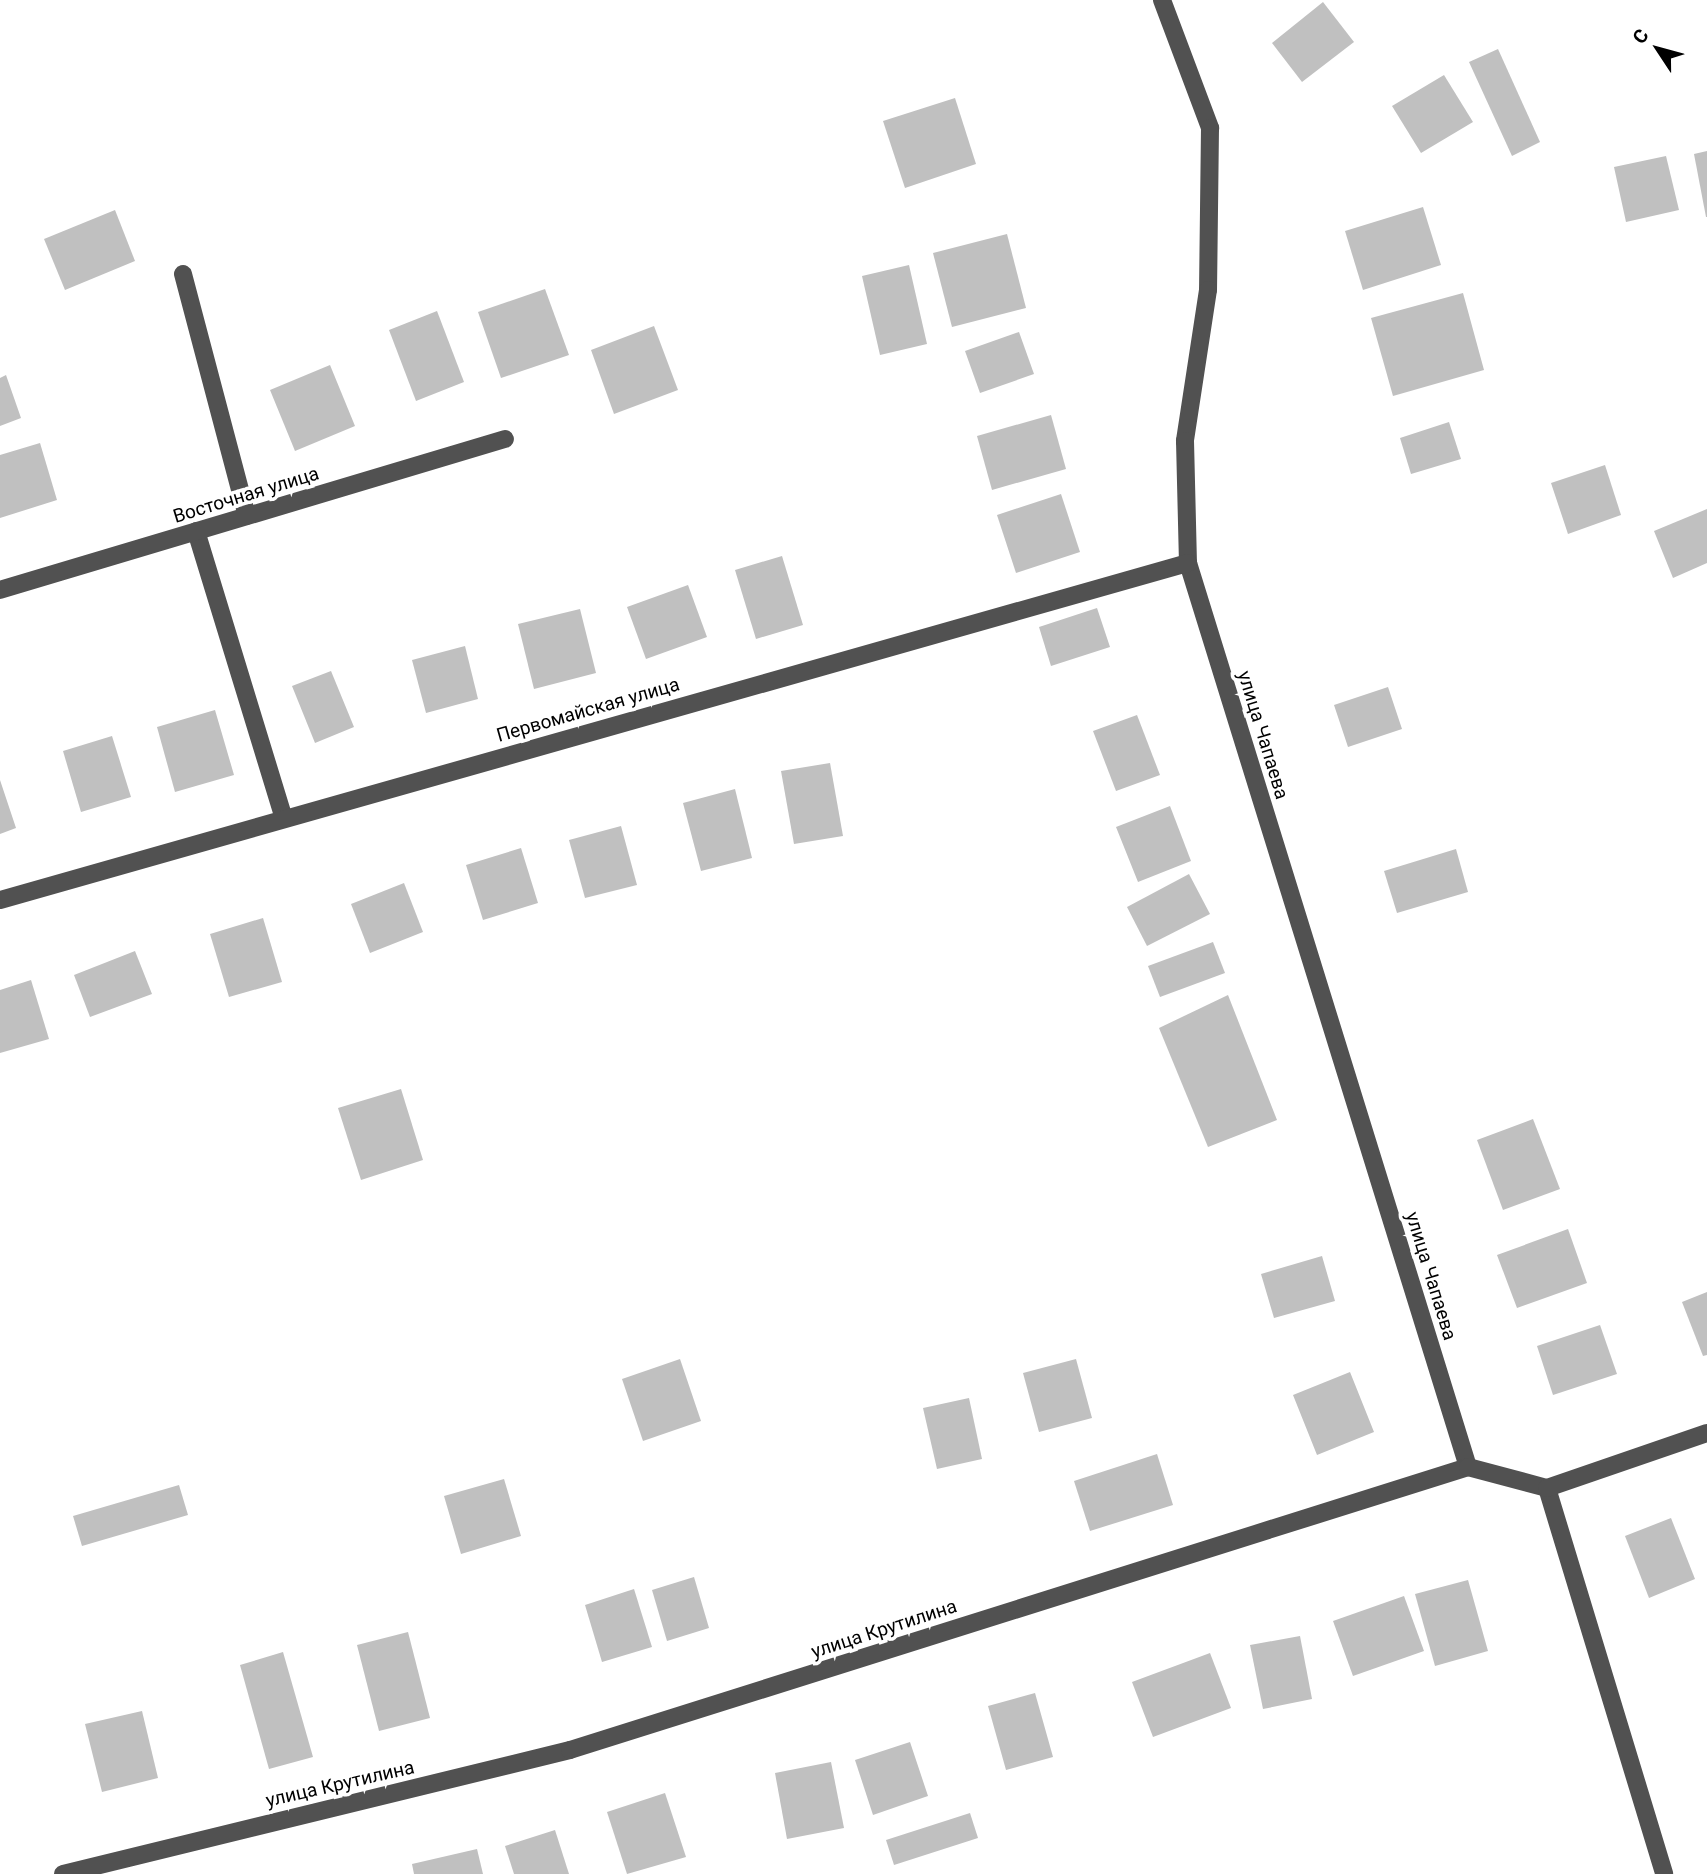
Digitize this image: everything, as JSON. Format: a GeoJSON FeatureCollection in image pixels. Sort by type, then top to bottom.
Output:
{"type":"FeatureCollection","features":[{"type":"Feature","properties":{"kind":"street","name":"улица Чапаева"},"geometry":{"type":"LineString","coordinates":[[1162,0],[1210,128],[1208,290],[1185,441],[1188,563],[1468,1467]]}},
{"type":"Feature","properties":{"kind":"street"},"geometry":{"type":"LineString","coordinates":[[183,274],[247,516]]}},
{"type":"Feature","properties":{"kind":"street","name":"Восточная улица"},"geometry":{"type":"LineString","coordinates":[[0,590],[505,439]]}},
{"type":"Feature","properties":{"kind":"street"},"geometry":{"type":"LineString","coordinates":[[196,531],[284,818]]}},
{"type":"Feature","properties":{"kind":"street","name":"Первомайская улица"},"geometry":{"type":"LineString","coordinates":[[0,900],[1188,563]]}},
{"type":"Feature","properties":{"kind":"street"},"geometry":{"type":"LineString","coordinates":[[1468,1467],[1547,1488],[1707,1433]]}},
{"type":"Feature","properties":{"kind":"street","name":"улица Крутилина"},"geometry":{"type":"LineString","coordinates":[[63,1874],[570,1750],[1468,1467]]}},
{"type":"Feature","properties":{"kind":"street"},"geometry":{"type":"LineString","coordinates":[[1547,1488],[1664,1874]]}},
{"type":"Feature","properties":{"kind":"building"},"geometry":{"type":"Polygon","coordinates":[[[1323,2],[1354,42],[1302,82],[1272,43],[1323,2]]]}},
{"type":"Feature","properties":{"kind":"building"},"geometry":{"type":"Polygon","coordinates":[[[1498,49],[1540,142],[1512,156],[1469,62],[1498,49]]]}},
{"type":"Feature","properties":{"kind":"building"},"geometry":{"type":"Polygon","coordinates":[[[1444,75],[1473,122],[1421,153],[1392,106],[1444,75]]]}},
{"type":"Feature","properties":{"kind":"building"},"geometry":{"type":"Polygon","coordinates":[[[955,98],[976,164],[905,188],[883,121],[955,98]]]}},
{"type":"Feature","properties":{"kind":"building"},"geometry":{"type":"Polygon","coordinates":[[[1707,151],[1707,217],[1706,217],[1694,154],[1707,151]]]}},
{"type":"Feature","properties":{"kind":"building"},"geometry":{"type":"Polygon","coordinates":[[[1666,156],[1679,210],[1626,222],[1614,167],[1666,156]]]}},
{"type":"Feature","properties":{"kind":"building"},"geometry":{"type":"Polygon","coordinates":[[[1423,207],[1441,265],[1363,290],[1345,231],[1423,207]]]}},
{"type":"Feature","properties":{"kind":"building"},"geometry":{"type":"Polygon","coordinates":[[[115,210],[135,261],[65,290],[44,239],[115,210]]]}},
{"type":"Feature","properties":{"kind":"building"},"geometry":{"type":"Polygon","coordinates":[[[1007,234],[1026,308],[952,327],[933,253],[1007,234]]]}},
{"type":"Feature","properties":{"kind":"building"},"geometry":{"type":"Polygon","coordinates":[[[909,265],[927,344],[880,355],[862,276],[909,265]]]}},
{"type":"Feature","properties":{"kind":"building"},"geometry":{"type":"Polygon","coordinates":[[[545,289],[569,355],[501,378],[478,312],[545,289]]]}},
{"type":"Feature","properties":{"kind":"building"},"geometry":{"type":"Polygon","coordinates":[[[1463,293],[1484,370],[1393,396],[1371,318],[1463,293]]]}},
{"type":"Feature","properties":{"kind":"building"},"geometry":{"type":"Polygon","coordinates":[[[437,311],[464,382],[416,401],[389,330],[437,311]]]}},
{"type":"Feature","properties":{"kind":"building"},"geometry":{"type":"Polygon","coordinates":[[[654,326],[678,390],[614,414],[591,350],[654,326]]]}},
{"type":"Feature","properties":{"kind":"building"},"geometry":{"type":"Polygon","coordinates":[[[1019,332],[1034,374],[980,393],[965,351],[1019,332]]]}},
{"type":"Feature","properties":{"kind":"building"},"geometry":{"type":"Polygon","coordinates":[[[330,365],[355,426],[295,451],[270,390],[330,365]]]}},
{"type":"Feature","properties":{"kind":"building"},"geometry":{"type":"Polygon","coordinates":[[[6,375],[21,418],[0,426],[0,378],[6,375]]]}},
{"type":"Feature","properties":{"kind":"building"},"geometry":{"type":"Polygon","coordinates":[[[1051,415],[1066,469],[992,490],[977,436],[1051,415]]]}},
{"type":"Feature","properties":{"kind":"building"},"geometry":{"type":"Polygon","coordinates":[[[1449,422],[1461,459],[1411,474],[1400,438],[1449,422]]]}},
{"type":"Feature","properties":{"kind":"building"},"geometry":{"type":"Polygon","coordinates":[[[40,443],[57,500],[0,518],[0,455],[40,443]]]}},
{"type":"Feature","properties":{"kind":"building"},"geometry":{"type":"Polygon","coordinates":[[[1605,465],[1621,515],[1568,534],[1551,483],[1605,465]]]}},
{"type":"Feature","properties":{"kind":"building"},"geometry":{"type":"Polygon","coordinates":[[[1061,494],[1080,552],[1016,573],[997,515],[1061,494]]]}},
{"type":"Feature","properties":{"kind":"building"},"geometry":{"type":"Polygon","coordinates":[[[1707,509],[1707,563],[1673,578],[1654,531],[1707,509]]]}},
{"type":"Feature","properties":{"kind":"building"},"geometry":{"type":"Polygon","coordinates":[[[782,556],[803,625],[756,639],[735,570],[782,556]]]}},
{"type":"Feature","properties":{"kind":"building"},"geometry":{"type":"Polygon","coordinates":[[[688,585],[707,637],[646,659],[627,607],[688,585]]]}},
{"type":"Feature","properties":{"kind":"building"},"geometry":{"type":"Polygon","coordinates":[[[1097,608],[1110,647],[1051,666],[1039,627],[1097,608]]]}},
{"type":"Feature","properties":{"kind":"building"},"geometry":{"type":"Polygon","coordinates":[[[580,609],[596,673],[534,689],[518,624],[580,609]]]}},
{"type":"Feature","properties":{"kind":"building"},"geometry":{"type":"Polygon","coordinates":[[[465,646],[478,699],[426,713],[412,660],[465,646]]]}},
{"type":"Feature","properties":{"kind":"building"},"geometry":{"type":"Polygon","coordinates":[[[331,671],[354,727],[315,743],[292,686],[331,671]]]}},
{"type":"Feature","properties":{"kind":"building"},"geometry":{"type":"Polygon","coordinates":[[[1388,687],[1402,729],[1348,747],[1334,705],[1388,687]]]}},
{"type":"Feature","properties":{"kind":"building"},"geometry":{"type":"Polygon","coordinates":[[[215,710],[234,775],[175,792],[157,727],[215,710]]]}},
{"type":"Feature","properties":{"kind":"building"},"geometry":{"type":"Polygon","coordinates":[[[1137,715],[1160,775],[1116,791],[1093,731],[1137,715]]]}},
{"type":"Feature","properties":{"kind":"building"},"geometry":{"type":"Polygon","coordinates":[[[112,736],[131,797],[81,812],[63,751],[112,736]]]}},
{"type":"Feature","properties":{"kind":"building"},"geometry":{"type":"Polygon","coordinates":[[[830,763],[843,836],[794,844],[781,771],[830,763]]]}},
{"type":"Feature","properties":{"kind":"building"},"geometry":{"type":"Polygon","coordinates":[[[0,780],[16,828],[0,834],[0,780]]]}},
{"type":"Feature","properties":{"kind":"building"},"geometry":{"type":"Polygon","coordinates":[[[735,789],[752,858],[701,871],[683,803],[735,789]]]}},
{"type":"Feature","properties":{"kind":"building"},"geometry":{"type":"Polygon","coordinates":[[[1170,806],[1191,861],[1138,882],[1116,827],[1170,806]]]}},
{"type":"Feature","properties":{"kind":"building"},"geometry":{"type":"Polygon","coordinates":[[[621,826],[637,885],[585,898],[569,840],[621,826]]]}},
{"type":"Feature","properties":{"kind":"building"},"geometry":{"type":"Polygon","coordinates":[[[521,848],[538,903],[483,920],[466,865],[521,848]]]}},
{"type":"Feature","properties":{"kind":"building"},"geometry":{"type":"Polygon","coordinates":[[[1456,849],[1468,892],[1397,913],[1384,871],[1456,849]]]}},
{"type":"Feature","properties":{"kind":"building"},"geometry":{"type":"Polygon","coordinates":[[[1189,874],[1210,914],[1147,946],[1127,907],[1189,874]]]}},
{"type":"Feature","properties":{"kind":"building"},"geometry":{"type":"Polygon","coordinates":[[[404,883],[423,932],[370,953],[351,904],[404,883]]]}},
{"type":"Feature","properties":{"kind":"building"},"geometry":{"type":"Polygon","coordinates":[[[263,918],[282,982],[229,997],[210,934],[263,918]]]}},
{"type":"Feature","properties":{"kind":"building"},"geometry":{"type":"Polygon","coordinates":[[[1213,942],[1225,973],[1160,997],[1148,966],[1213,942]]]}},
{"type":"Feature","properties":{"kind":"building"},"geometry":{"type":"Polygon","coordinates":[[[135,951],[152,994],[90,1017],[74,975],[135,951]]]}},
{"type":"Feature","properties":{"kind":"building"},"geometry":{"type":"Polygon","coordinates":[[[31,980],[49,1039],[0,1053],[0,990],[31,980]]]}},
{"type":"Feature","properties":{"kind":"building"},"geometry":{"type":"Polygon","coordinates":[[[1228,995],[1277,1120],[1208,1147],[1159,1028],[1228,995]]]}},
{"type":"Feature","properties":{"kind":"building"},"geometry":{"type":"Polygon","coordinates":[[[401,1089],[423,1160],[361,1180],[338,1108],[401,1089]]]}},
{"type":"Feature","properties":{"kind":"building"},"geometry":{"type":"Polygon","coordinates":[[[1533,1119],[1560,1189],[1503,1210],[1477,1140],[1533,1119]]]}},
{"type":"Feature","properties":{"kind":"building"},"geometry":{"type":"Polygon","coordinates":[[[1568,1229],[1587,1283],[1517,1308],[1497,1255],[1568,1229]]]}},
{"type":"Feature","properties":{"kind":"building"},"geometry":{"type":"Polygon","coordinates":[[[1322,1256],[1335,1301],[1274,1318],[1261,1274],[1322,1256]]]}},
{"type":"Feature","properties":{"kind":"building"},"geometry":{"type":"Polygon","coordinates":[[[1707,1292],[1707,1355],[1703,1356],[1682,1302],[1707,1292]]]}},
{"type":"Feature","properties":{"kind":"building"},"geometry":{"type":"Polygon","coordinates":[[[1600,1325],[1617,1374],[1553,1395],[1537,1346],[1600,1325]]]}},
{"type":"Feature","properties":{"kind":"building"},"geometry":{"type":"Polygon","coordinates":[[[680,1359],[701,1421],[643,1441],[622,1379],[680,1359]]]}},
{"type":"Feature","properties":{"kind":"building"},"geometry":{"type":"Polygon","coordinates":[[[1076,1359],[1092,1418],[1039,1432],[1023,1373],[1076,1359]]]}},
{"type":"Feature","properties":{"kind":"building"},"geometry":{"type":"Polygon","coordinates":[[[1350,1372],[1374,1432],[1317,1455],[1293,1395],[1350,1372]]]}},
{"type":"Feature","properties":{"kind":"building"},"geometry":{"type":"Polygon","coordinates":[[[969,1398],[982,1459],[937,1469],[923,1408],[969,1398]]]}},
{"type":"Feature","properties":{"kind":"building"},"geometry":{"type":"Polygon","coordinates":[[[1157,1454],[1173,1505],[1090,1531],[1074,1481],[1157,1454]]]}},
{"type":"Feature","properties":{"kind":"building"},"geometry":{"type":"Polygon","coordinates":[[[504,1479],[521,1536],[461,1554],[444,1496],[504,1479]]]}},
{"type":"Feature","properties":{"kind":"building"},"geometry":{"type":"Polygon","coordinates":[[[179,1485],[188,1515],[82,1546],[73,1516],[179,1485]]]}},
{"type":"Feature","properties":{"kind":"building"},"geometry":{"type":"Polygon","coordinates":[[[1671,1518],[1695,1579],[1649,1598],[1625,1536],[1671,1518]]]}},
{"type":"Feature","properties":{"kind":"building"},"geometry":{"type":"Polygon","coordinates":[[[694,1577],[709,1628],[667,1641],[652,1590],[694,1577]]]}},
{"type":"Feature","properties":{"kind":"building"},"geometry":{"type":"Polygon","coordinates":[[[1468,1580],[1488,1651],[1435,1666],[1415,1594],[1468,1580]]]}},
{"type":"Feature","properties":{"kind":"building"},"geometry":{"type":"Polygon","coordinates":[[[634,1589],[652,1647],[602,1662],[585,1605],[634,1589]]]}},
{"type":"Feature","properties":{"kind":"building"},"geometry":{"type":"Polygon","coordinates":[[[1404,1596],[1424,1651],[1353,1676],[1333,1621],[1404,1596]]]}},
{"type":"Feature","properties":{"kind":"building"},"geometry":{"type":"Polygon","coordinates":[[[408,1632],[430,1718],[379,1731],[357,1645],[408,1632]]]}},
{"type":"Feature","properties":{"kind":"building"},"geometry":{"type":"Polygon","coordinates":[[[1300,1636],[1312,1699],[1263,1709],[1250,1645],[1300,1636]]]}},
{"type":"Feature","properties":{"kind":"building"},"geometry":{"type":"Polygon","coordinates":[[[283,1652],[313,1757],[269,1769],[240,1665],[283,1652]]]}},
{"type":"Feature","properties":{"kind":"building"},"geometry":{"type":"Polygon","coordinates":[[[1210,1653],[1231,1708],[1153,1737],[1132,1682],[1210,1653]]]}},
{"type":"Feature","properties":{"kind":"building"},"geometry":{"type":"Polygon","coordinates":[[[1035,1693],[1053,1757],[1006,1770],[988,1706],[1035,1693]]]}},
{"type":"Feature","properties":{"kind":"building"},"geometry":{"type":"Polygon","coordinates":[[[142,1711],[158,1778],[102,1792],[85,1724],[142,1711]]]}},
{"type":"Feature","properties":{"kind":"building"},"geometry":{"type":"Polygon","coordinates":[[[910,1742],[928,1796],[873,1815],[855,1760],[910,1742]]]}},
{"type":"Feature","properties":{"kind":"building"},"geometry":{"type":"Polygon","coordinates":[[[831,1762],[844,1828],[787,1839],[775,1773],[831,1762]]]}},
{"type":"Feature","properties":{"kind":"building"},"geometry":{"type":"Polygon","coordinates":[[[665,1793],[686,1857],[627,1874],[607,1812],[665,1793]]]}},
{"type":"Feature","properties":{"kind":"building"},"geometry":{"type":"Polygon","coordinates":[[[970,1813],[978,1838],[894,1865],[886,1840],[970,1813]]]}},
{"type":"Feature","properties":{"kind":"building"},"geometry":{"type":"Polygon","coordinates":[[[555,1830],[569,1874],[514,1874],[505,1846],[555,1830]]]}},
{"type":"Feature","properties":{"kind":"building"},"geometry":{"type":"Polygon","coordinates":[[[477,1849],[483,1874],[414,1874],[412,1864],[477,1849]]]}}]}
